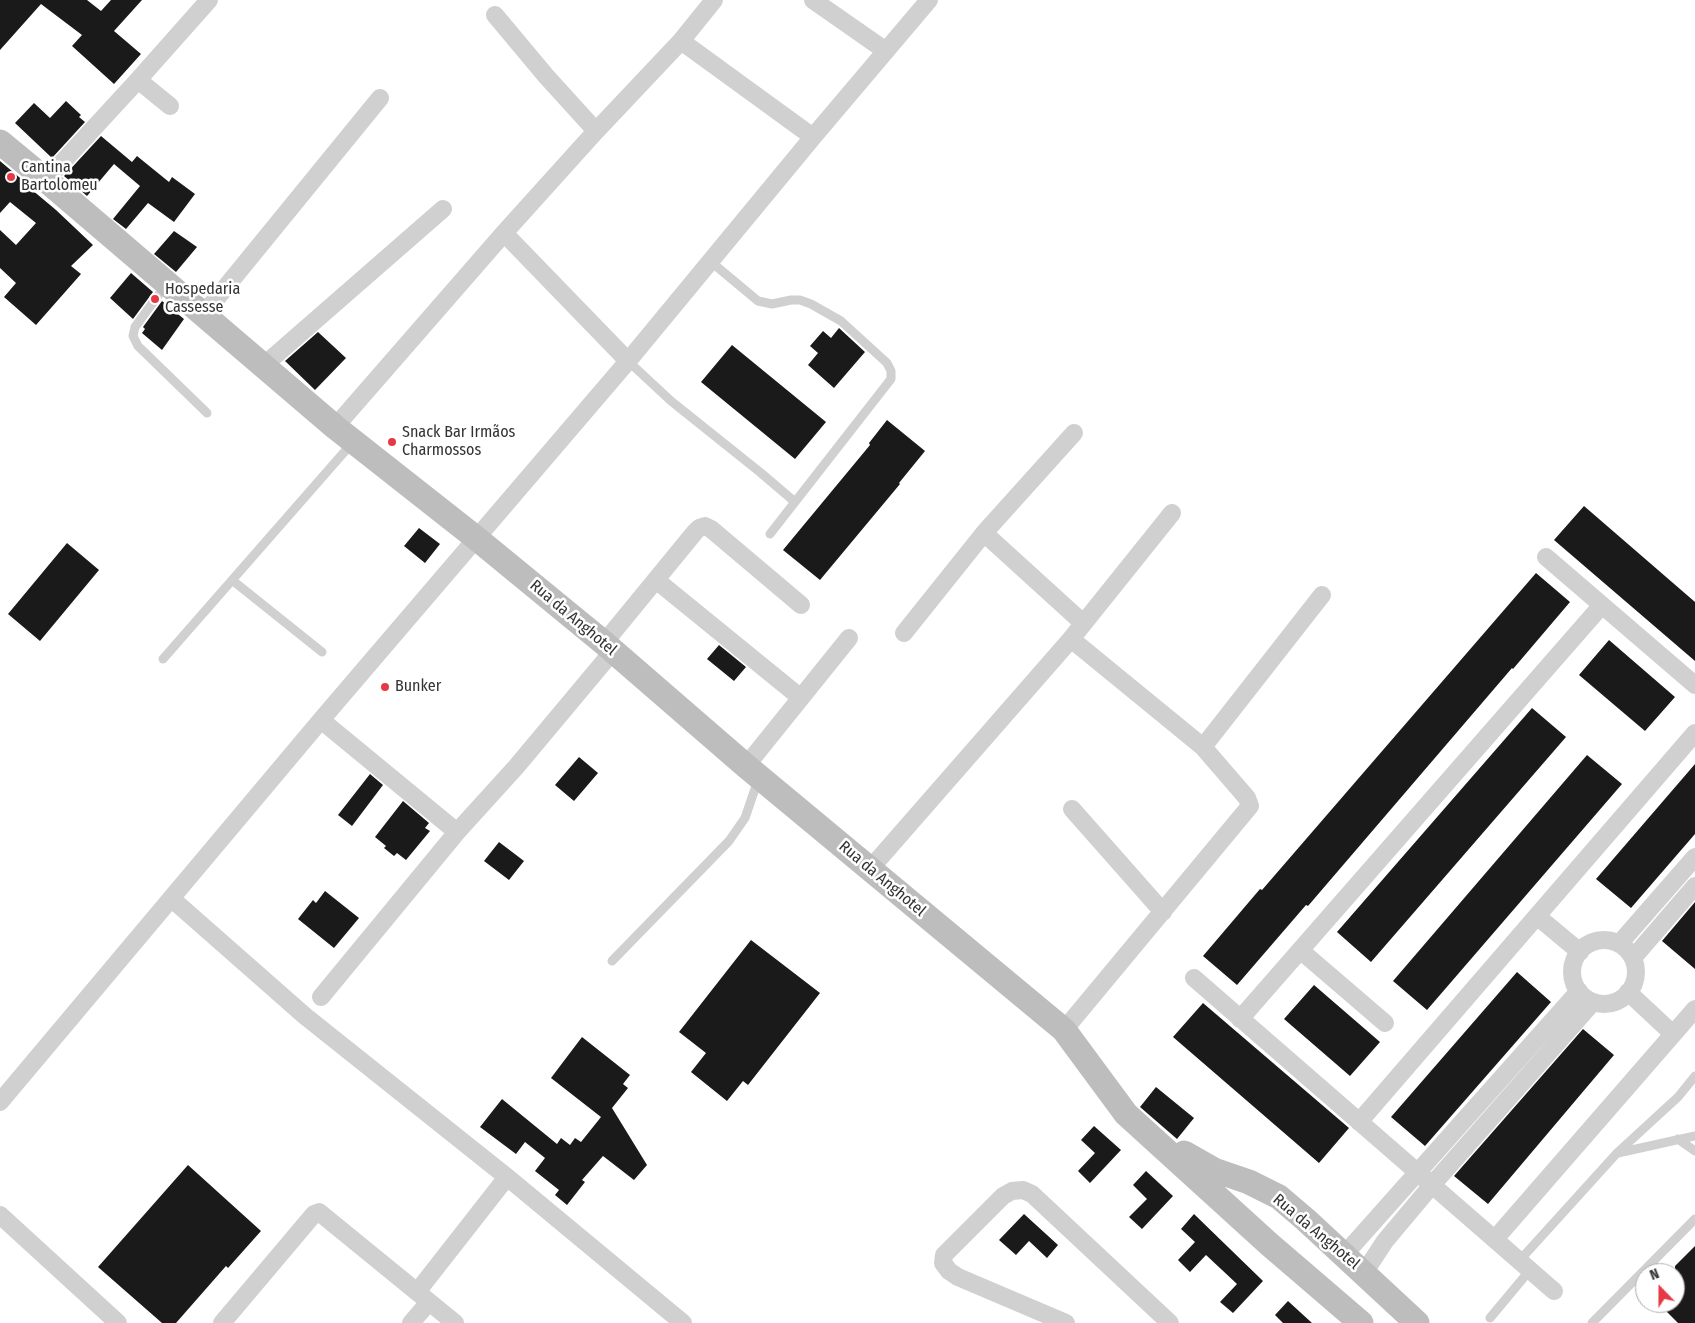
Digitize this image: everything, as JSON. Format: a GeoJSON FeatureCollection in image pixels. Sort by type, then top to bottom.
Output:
{"type":"FeatureCollection","features":[{"type":"Feature","properties":{"kind":"main road","name":"Rua da Anghotel"},"geometry":{"type":"LineString","coordinates":[[0,142],[262,366],[608,647],[753,772],[1064,1030],[1126,1114],[1269,1244],[1361,1323]]}},
{"type":"Feature","properties":{"kind":"main road","name":"Rua da Anghotel"},"geometry":{"type":"LineString","coordinates":[[1126,1114],[1192,1159],[1214,1170],[1249,1182],[1279,1197],[1417,1323]]}},
{"type":"Feature","properties":{"kind":"street"},"geometry":{"type":"LineString","coordinates":[[46,180],[209,0]]}},
{"type":"Feature","properties":{"kind":"street"},"geometry":{"type":"LineString","coordinates":[[344,434],[504,233],[681,41],[714,0]]}},
{"type":"Feature","properties":{"kind":"street"},"geometry":{"type":"LineString","coordinates":[[813,0],[886,51]]}},
{"type":"Feature","properties":{"kind":"street"},"geometry":{"type":"LineString","coordinates":[[0,1102],[321,720],[628,362],[813,137],[929,0]]}},
{"type":"Feature","properties":{"kind":"street"},"geometry":{"type":"LineString","coordinates":[[495,15],[546,76],[596,131]]}},
{"type":"Feature","properties":{"kind":"street"},"geometry":{"type":"LineString","coordinates":[[681,41],[813,137]]}},
{"type":"Feature","properties":{"kind":"street"},"geometry":{"type":"LineString","coordinates":[[138,80],[170,106]]}},
{"type":"Feature","properties":{"kind":"street"},"geometry":{"type":"LineString","coordinates":[[203,315],[380,98]]}},
{"type":"Feature","properties":{"kind":"street"},"geometry":{"type":"LineString","coordinates":[[262,366],[443,209]]}},
{"type":"Feature","properties":{"kind":"street"},"geometry":{"type":"LineString","coordinates":[[504,233],[628,362]]}},
{"type":"Feature","properties":{"kind":"street"},"geometry":{"type":"LineString","coordinates":[[904,632],[984,533],[1074,433]]}},
{"type":"Feature","properties":{"kind":"street"},"geometry":{"type":"LineString","coordinates":[[870,869],[1071,639],[1172,513]]}},
{"type":"Feature","properties":{"kind":"street"},"geometry":{"type":"LineString","coordinates":[[321,997],[457,832],[516,767],[608,647],[656,580],[699,528],[705,526],[711,529],[802,605]]}},
{"type":"Feature","properties":{"kind":"street"},"geometry":{"type":"LineString","coordinates":[[984,533],[1083,623]]}},
{"type":"Feature","properties":{"kind":"street"},"geometry":{"type":"LineString","coordinates":[[1546,557],[1695,685]]}},
{"type":"Feature","properties":{"kind":"street"},"geometry":{"type":"LineString","coordinates":[[656,580],[801,698]]}},
{"type":"Feature","properties":{"kind":"street"},"geometry":{"type":"LineString","coordinates":[[1202,747],[1322,595]]}},
{"type":"Feature","properties":{"kind":"street"},"geometry":{"type":"LineString","coordinates":[[1240,1019],[1602,605]]}},
{"type":"Feature","properties":{"kind":"street"},"geometry":{"type":"LineString","coordinates":[[753,772],[801,698],[848,638]]}},
{"type":"Feature","properties":{"kind":"street"},"geometry":{"type":"LineString","coordinates":[[1064,1030],[1164,912],[1250,806],[1247,798],[1202,747],[1071,639]]}},
{"type":"Feature","properties":{"kind":"street"},"geometry":{"type":"LineString","coordinates":[[321,720],[457,832]]}},
{"type":"Feature","properties":{"kind":"street"},"geometry":{"type":"LineString","coordinates":[[1359,1122],[1695,733]]}},
{"type":"Feature","properties":{"kind":"street"},"geometry":{"type":"LineString","coordinates":[[1072,809],[1164,912]]}},
{"type":"Feature","properties":{"kind":"street"},"geometry":{"type":"LineString","coordinates":[[1620,944],[1695,857]]}},
{"type":"Feature","properties":{"kind":"street"},"geometry":{"type":"LineString","coordinates":[[1632,958],[1695,886]]}},
{"type":"Feature","properties":{"kind":"street"},"geometry":{"type":"LineString","coordinates":[[172,899],[305,1016],[507,1177],[683,1323]]}},
{"type":"Feature","properties":{"kind":"street"},"geometry":{"type":"LineString","coordinates":[[1538,917],[1580,952]]}},
{"type":"Feature","properties":{"kind":"street"},"geometry":{"type":"LineString","coordinates":[[1598,941],[1620,944],[1627,950],[1635,966],[1636,976],[1633,985],[1621,999],[1612,1003],[1602,1004],[1586,997],[1574,982],[1572,972],[1574,961],[1588,945],[1598,941]]}},
{"type":"Feature","properties":{"kind":"street"},"geometry":{"type":"LineString","coordinates":[[1300,950],[1385,1023]]}},
{"type":"Feature","properties":{"kind":"street"},"geometry":{"type":"LineString","coordinates":[[1194,978],[1554,1290]]}},
{"type":"Feature","properties":{"kind":"street"},"geometry":{"type":"LineString","coordinates":[[1628,992],[1674,1034]]}},
{"type":"Feature","properties":{"kind":"street"},"geometry":{"type":"LineString","coordinates":[[1344,1255],[1418,1173],[1586,997]]}},
{"type":"Feature","properties":{"kind":"street"},"geometry":{"type":"LineString","coordinates":[[1364,1273],[1385,1242],[1586,997]]}},
{"type":"Feature","properties":{"kind":"street"},"geometry":{"type":"LineString","coordinates":[[1495,1239],[1695,1009]]}},
{"type":"Feature","properties":{"kind":"street"},"geometry":{"type":"LineString","coordinates":[[411,1323],[423,1297],[507,1177]]}},
{"type":"Feature","properties":{"kind":"street"},"geometry":{"type":"LineString","coordinates":[[1066,1323],[958,1277],[949,1271],[944,1263],[944,1255],[1003,1196],[1012,1190],[1023,1190],[1032,1194],[1170,1323]]}},
{"type":"Feature","properties":{"kind":"street"},"geometry":{"type":"LineString","coordinates":[[222,1323],[314,1214],[318,1212],[321,1212],[455,1323]]}},
{"type":"Feature","properties":{"kind":"street"},"geometry":{"type":"LineString","coordinates":[[0,1215],[118,1323]]}},
{"type":"Feature","properties":{"kind":"lane"},"geometry":{"type":"LineString","coordinates":[[710,261],[763,304],[800,300],[841,321],[887,363],[892,371],[891,379],[770,534]]}},
{"type":"Feature","properties":{"kind":"lane"},"geometry":{"type":"LineString","coordinates":[[167,284],[135,327],[133,336],[138,346],[207,412]]}},
{"type":"Feature","properties":{"kind":"lane"},"geometry":{"type":"LineString","coordinates":[[628,362],[671,401],[796,502]]}},
{"type":"Feature","properties":{"kind":"lane"},"geometry":{"type":"LineString","coordinates":[[163,659],[232,580],[344,434]]}},
{"type":"Feature","properties":{"kind":"lane"},"geometry":{"type":"LineString","coordinates":[[232,580],[322,652]]}},
{"type":"Feature","properties":{"kind":"lane"},"geometry":{"type":"LineString","coordinates":[[612,961],[729,841],[745,818],[753,772]]}},
{"type":"Feature","properties":{"kind":"lane"},"geometry":{"type":"LineString","coordinates":[[1490,1318],[1525,1265],[1617,1153],[1678,1097],[1695,1076]]}},
{"type":"Feature","properties":{"kind":"lane"},"geometry":{"type":"LineString","coordinates":[[1617,1153],[1695,1136]]}},
{"type":"Feature","properties":{"kind":"lane"},"geometry":{"type":"LineString","coordinates":[[1678,1140],[1695,1151]]}},
{"type":"Feature","properties":{"kind":"lane"},"geometry":{"type":"LineString","coordinates":[[1592,1323],[1695,1219]]}},
{"type":"Feature","properties":{"kind":"building"},"geometry":{"type":"Polygon","coordinates":[[[0,0],[87,0],[101,11],[111,0],[142,0],[114,31],[141,54],[114,84],[72,46],[82,35],[41,4],[0,50],[0,0]]]}},
{"type":"Feature","properties":{"kind":"building"},"geometry":{"type":"Polygon","coordinates":[[[66,101],[81,115],[79,117],[85,122],[52,158],[15,123],[34,103],[50,118],[66,101]]]}},
{"type":"Feature","properties":{"kind":"building"},"geometry":{"type":"Polygon","coordinates":[[[101,136],[132,162],[137,156],[169,182],[172,177],[195,194],[174,222],[148,203],[126,229],[113,219],[140,186],[114,164],[87,196],[64,176],[101,136]]]}},
{"type":"Feature","properties":{"kind":"building"},"geometry":{"type":"Polygon","coordinates":[[[0,161],[93,245],[71,266],[81,274],[36,325],[4,297],[16,283],[0,268],[0,230],[16,245],[36,223],[10,202],[0,213],[0,161]]]}},
{"type":"Feature","properties":{"kind":"building"},"geometry":{"type":"Polygon","coordinates":[[[174,231],[197,247],[176,272],[154,254],[174,231]]]}},
{"type":"Feature","properties":{"kind":"building"},"geometry":{"type":"Polygon","coordinates":[[[131,273],[153,292],[133,319],[110,298],[131,273]]]}},
{"type":"Feature","properties":{"kind":"building"},"geometry":{"type":"Polygon","coordinates":[[[162,301],[184,319],[162,350],[142,333],[145,329],[143,327],[162,301]]]}},
{"type":"Feature","properties":{"kind":"building"},"geometry":{"type":"Polygon","coordinates":[[[839,328],[865,352],[834,388],[808,365],[818,353],[810,346],[823,331],[831,338],[839,328]]]}},
{"type":"Feature","properties":{"kind":"building"},"geometry":{"type":"Polygon","coordinates":[[[318,332],[346,358],[315,390],[285,361],[318,332]]]}},
{"type":"Feature","properties":{"kind":"building"},"geometry":{"type":"Polygon","coordinates":[[[732,345],[826,422],[795,459],[701,382],[732,345]]]}},
{"type":"Feature","properties":{"kind":"building"},"geometry":{"type":"Polygon","coordinates":[[[887,420],[925,451],[820,580],[783,550],[870,445],[869,443],[887,420]]]}},
{"type":"Feature","properties":{"kind":"building"},"geometry":{"type":"Polygon","coordinates":[[[1584,506],[1695,602],[1695,661],[1554,540],[1584,506]]]}},
{"type":"Feature","properties":{"kind":"building"},"geometry":{"type":"Polygon","coordinates":[[[419,528],[440,544],[425,563],[404,546],[419,528]]]}},
{"type":"Feature","properties":{"kind":"building"},"geometry":{"type":"Polygon","coordinates":[[[67,543],[99,570],[40,641],[8,614],[67,543]]]}},
{"type":"Feature","properties":{"kind":"building"},"geometry":{"type":"Polygon","coordinates":[[[1536,573],[1570,602],[1308,906],[1306,905],[1237,985],[1203,956],[1536,573]]]}},
{"type":"Feature","properties":{"kind":"building"},"geometry":{"type":"Polygon","coordinates":[[[1609,640],[1675,697],[1645,731],[1579,675],[1609,640]]]}},
{"type":"Feature","properties":{"kind":"building"},"geometry":{"type":"Polygon","coordinates":[[[719,645],[746,667],[734,681],[707,659],[719,645]]]}},
{"type":"Feature","properties":{"kind":"building"},"geometry":{"type":"Polygon","coordinates":[[[1532,708],[1566,737],[1371,962],[1337,932],[1532,708]]]}},
{"type":"Feature","properties":{"kind":"building"},"geometry":{"type":"Polygon","coordinates":[[[1587,755],[1622,784],[1427,1010],[1393,981],[1587,755]]]}},
{"type":"Feature","properties":{"kind":"building"},"geometry":{"type":"Polygon","coordinates":[[[579,757],[598,773],[574,801],[555,785],[579,757]]]}},
{"type":"Feature","properties":{"kind":"building"},"geometry":{"type":"Polygon","coordinates":[[[1695,764],[1695,834],[1631,908],[1596,879],[1695,764]]]}},
{"type":"Feature","properties":{"kind":"building"},"geometry":{"type":"Polygon","coordinates":[[[370,774],[383,785],[352,826],[338,815],[370,774]]]}},
{"type":"Feature","properties":{"kind":"building"},"geometry":{"type":"Polygon","coordinates":[[[403,801],[429,823],[425,828],[430,831],[406,860],[397,853],[394,856],[375,837],[403,801]]]}},
{"type":"Feature","properties":{"kind":"building"},"geometry":{"type":"Polygon","coordinates":[[[499,842],[524,861],[509,880],[484,861],[499,842]]]}},
{"type":"Feature","properties":{"kind":"building"},"geometry":{"type":"Polygon","coordinates":[[[325,891],[359,918],[334,948],[298,919],[313,900],[316,903],[325,891]]]}},
{"type":"Feature","properties":{"kind":"building"},"geometry":{"type":"Polygon","coordinates":[[[1695,902],[1695,969],[1662,941],[1695,902]]]}},
{"type":"Feature","properties":{"kind":"building"},"geometry":{"type":"Polygon","coordinates":[[[751,940],[820,993],[748,1085],[743,1081],[727,1101],[691,1072],[706,1053],[679,1032],[751,940]]]}},
{"type":"Feature","properties":{"kind":"building"},"geometry":{"type":"Polygon","coordinates":[[[1517,972],[1551,1002],[1425,1146],[1391,1117],[1517,972]]]}},
{"type":"Feature","properties":{"kind":"building"},"geometry":{"type":"Polygon","coordinates":[[[1314,985],[1380,1042],[1350,1076],[1284,1019],[1314,985]]]}},
{"type":"Feature","properties":{"kind":"building"},"geometry":{"type":"Polygon","coordinates":[[[1203,1003],[1349,1128],[1319,1163],[1173,1037],[1203,1003]]]}},
{"type":"Feature","properties":{"kind":"building"},"geometry":{"type":"Polygon","coordinates":[[[1583,1029],[1614,1055],[1488,1204],[1454,1176],[1583,1029]]]}},
{"type":"Feature","properties":{"kind":"building"},"geometry":{"type":"Polygon","coordinates":[[[582,1037],[630,1075],[623,1084],[628,1088],[612,1108],[647,1165],[634,1180],[603,1156],[582,1180],[585,1182],[567,1205],[555,1195],[559,1190],[535,1171],[545,1158],[525,1142],[516,1154],[480,1127],[502,1099],[557,1144],[561,1138],[570,1145],[575,1138],[581,1142],[601,1117],[551,1078],[582,1037]]]}},
{"type":"Feature","properties":{"kind":"building"},"geometry":{"type":"Polygon","coordinates":[[[1156,1087],[1194,1118],[1177,1139],[1140,1107],[1156,1087]]]}},
{"type":"Feature","properties":{"kind":"building"},"geometry":{"type":"Polygon","coordinates":[[[1094,1126],[1121,1150],[1090,1183],[1078,1171],[1095,1153],[1081,1140],[1094,1126]]]}},
{"type":"Feature","properties":{"kind":"building"},"geometry":{"type":"Polygon","coordinates":[[[188,1165],[261,1231],[228,1268],[226,1266],[176,1323],[162,1323],[98,1267],[188,1165]]]}},
{"type":"Feature","properties":{"kind":"building"},"geometry":{"type":"Polygon","coordinates":[[[1146,1171],[1173,1196],[1142,1229],[1129,1217],[1147,1199],[1133,1185],[1146,1171]]]}},
{"type":"Feature","properties":{"kind":"building"},"geometry":{"type":"Polygon","coordinates":[[[1024,1214],[1058,1245],[1047,1258],[1029,1241],[1016,1255],[999,1240],[1024,1214]]]}},
{"type":"Feature","properties":{"kind":"building"},"geometry":{"type":"Polygon","coordinates":[[[1194,1214],[1263,1281],[1233,1313],[1220,1302],[1237,1284],[1206,1255],[1190,1272],[1178,1260],[1195,1242],[1181,1229],[1194,1214]]]}},
{"type":"Feature","properties":{"kind":"building"},"geometry":{"type":"Polygon","coordinates":[[[1695,1246],[1695,1323],[1678,1323],[1668,1313],[1685,1313],[1685,1263],[1678,1263],[1695,1246]]]}},
{"type":"Feature","properties":{"kind":"building"},"geometry":{"type":"Polygon","coordinates":[[[1288,1301],[1312,1323],[1283,1323],[1275,1315],[1288,1301]]]}},
{"type":"Feature","properties":{"kind":"place","name":"Cantina Bartolomeu"},"geometry":{"type":"Point","coordinates":[11,177]}},
{"type":"Feature","properties":{"kind":"place","name":"Hospedaria Cassesse"},"geometry":{"type":"Point","coordinates":[155,299]}},
{"type":"Feature","properties":{"kind":"place","name":"Snack Bar Irmãos Charmossos"},"geometry":{"type":"Point","coordinates":[392,442]}},
{"type":"Feature","properties":{"kind":"place","name":"Bunker"},"geometry":{"type":"Point","coordinates":[385,687]}}]}
